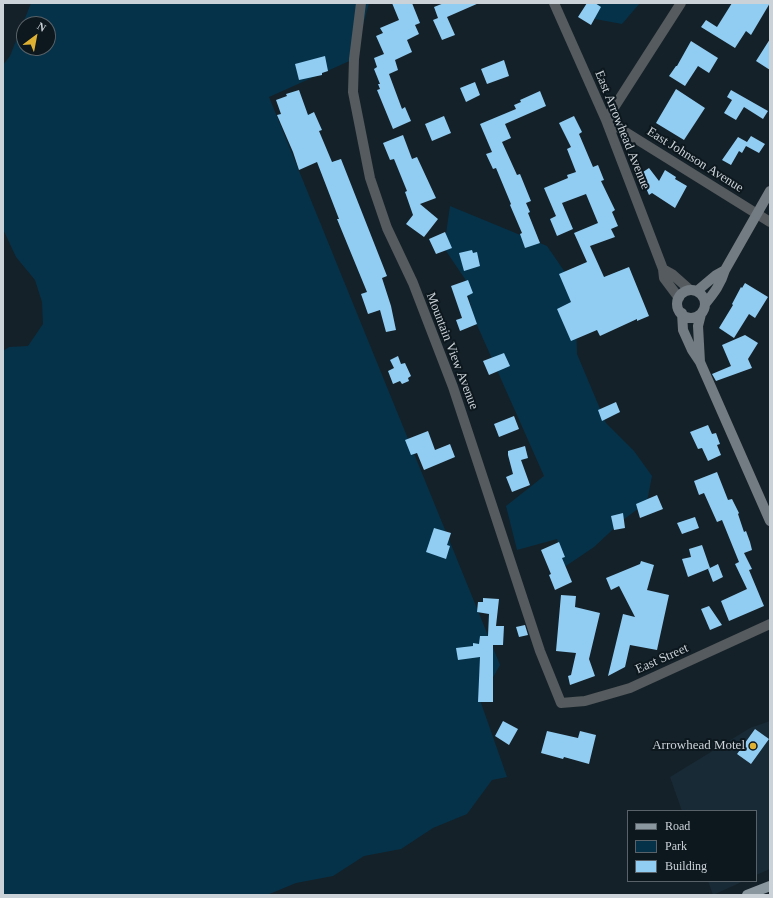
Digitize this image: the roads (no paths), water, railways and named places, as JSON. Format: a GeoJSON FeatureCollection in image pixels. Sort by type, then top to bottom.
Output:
{"type":"FeatureCollection","features":[{"type":"Feature","properties":{"kind":"main road"},"geometry":{"type":"LineString","coordinates":[[747,895],[770,886]]}},
{"type":"Feature","properties":{"kind":"street","name":"Mountain View Avenue"},"geometry":{"type":"LineString","coordinates":[[361,3],[354,59],[353,92],[370,178],[387,228],[413,283],[453,387],[540,651],[561,703]]}},
{"type":"Feature","properties":{"kind":"street","name":"East Arrowhead Avenue"},"geometry":{"type":"LineString","coordinates":[[554,3],[606,120],[663,269],[664,278],[679,298]]}},
{"type":"Feature","properties":{"kind":"street"},"geometry":{"type":"LineString","coordinates":[[606,120],[681,3]]}},
{"type":"Feature","properties":{"kind":"street","name":"East Johnson Avenue"},"geometry":{"type":"LineString","coordinates":[[606,120],[770,222]]}},
{"type":"Feature","properties":{"kind":"street"},"geometry":{"type":"LineString","coordinates":[[700,362],[698,326],[705,304],[716,292],[725,270],[770,191]]}},
{"type":"Feature","properties":{"kind":"street"},"geometry":{"type":"LineString","coordinates":[[663,269],[672,274],[693,291],[701,294],[705,304]]}},
{"type":"Feature","properties":{"kind":"street"},"geometry":{"type":"LineString","coordinates":[[725,270],[693,291],[681,294],[678,304],[682,313],[683,330],[692,350],[700,362],[770,521]]}},
{"type":"Feature","properties":{"kind":"street"},"geometry":{"type":"LineString","coordinates":[[682,313],[691,318],[701,314]]}},
{"type":"Feature","properties":{"kind":"street","name":"East Street"},"geometry":{"type":"LineString","coordinates":[[561,703],[585,701],[630,688],[770,624]]}},
{"type":"Feature","properties":{"kind":"place","name":"Arrowhead Motel"},"geometry":{"type":"Point","coordinates":[753,746]}}]}
